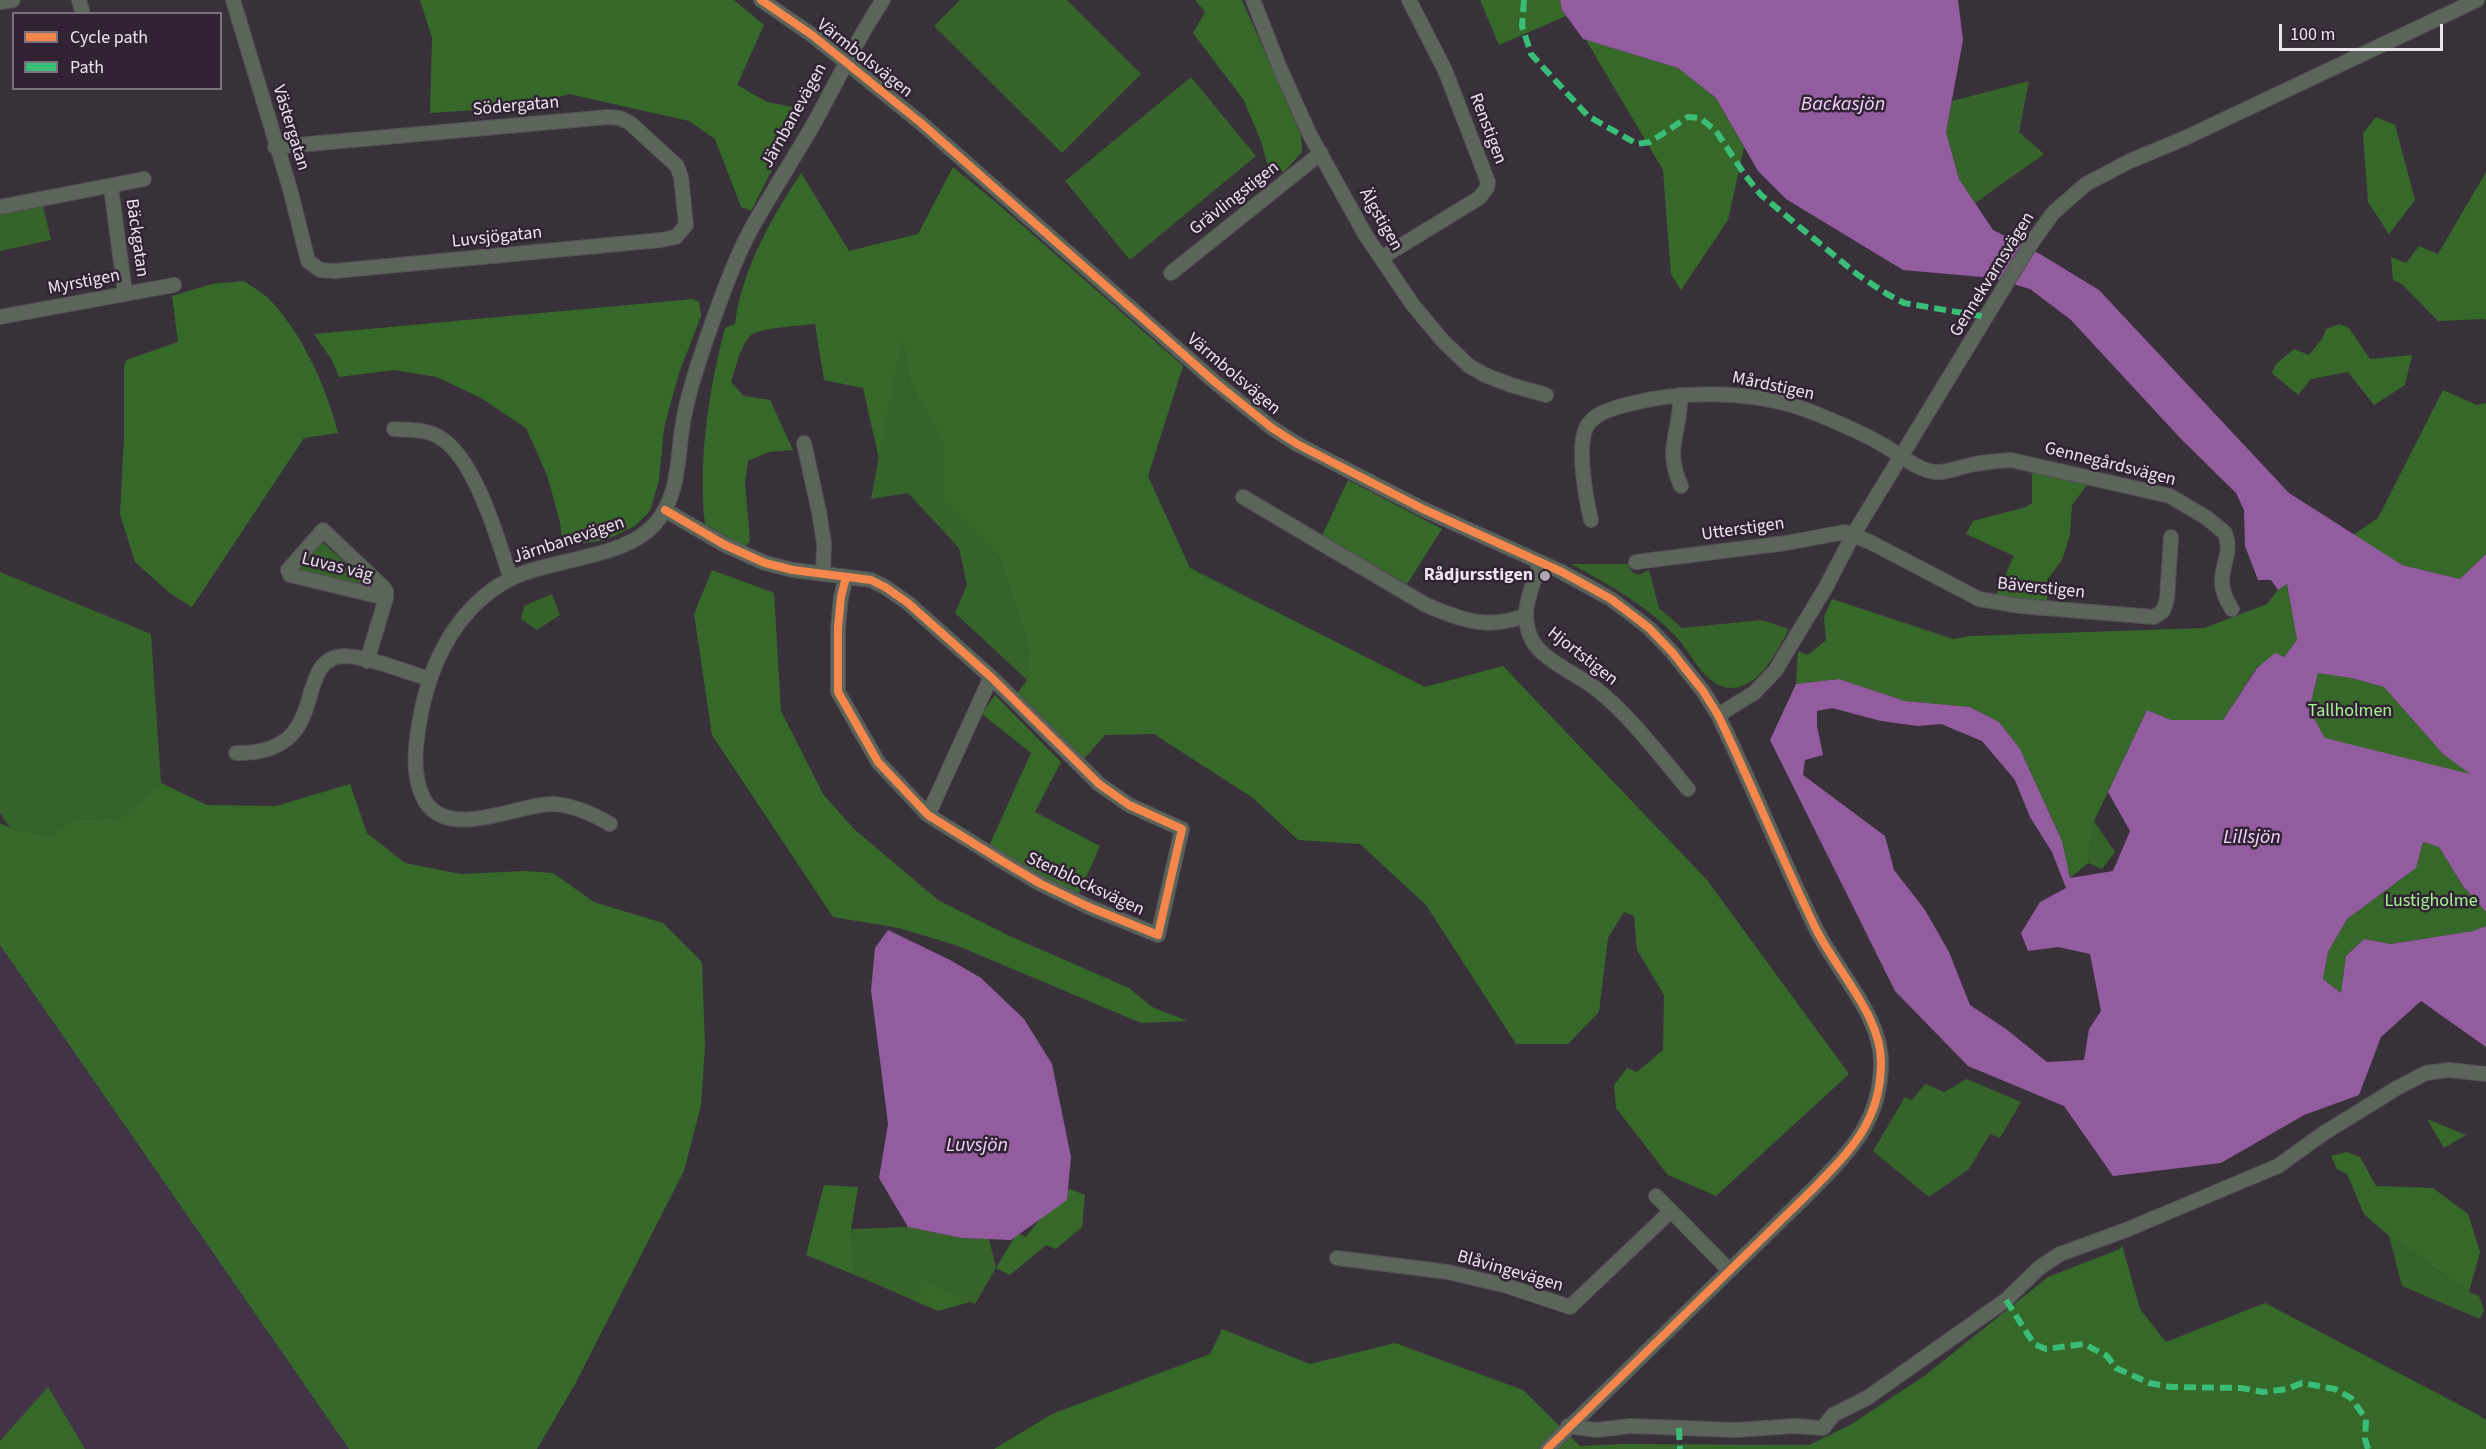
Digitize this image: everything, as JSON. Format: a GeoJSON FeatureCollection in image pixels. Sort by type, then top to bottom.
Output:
{"type":"FeatureCollection","features":[{"type":"Feature","properties":{"kind":"street"},"geometry":{"type":"LineString","coordinates":[[0,2],[13,0]]}},
{"type":"Feature","properties":{"kind":"street","name":"Västergatan"},"geometry":{"type":"LineString","coordinates":[[233,0],[275,147],[290,189],[308,261],[312,265]]}},
{"type":"Feature","properties":{"kind":"street","name":"Värmbolsvägen"},"geometry":{"type":"LineString","coordinates":[[761,0],[813,35],[921,123],[1216,383],[1272,428],[1297,444],[1413,504],[1611,598],[1649,628],[1688,670],[1718,715],[1816,929],[1865,1011],[1876,1035],[1882,1062],[1875,1108],[1855,1145],[1813,1189],[1547,1449]]}},
{"type":"Feature","properties":{"kind":"street","name":"Järnbanevägen"},"geometry":{"type":"LineString","coordinates":[[610,824],[581,809],[551,804],[490,818],[452,818],[436,811],[425,801],[418,785],[416,768],[418,729],[429,679],[439,654],[458,623],[471,608],[510,579],[631,542],[652,526],[665,510],[676,479],[684,413],[711,325],[732,272],[758,216],[810,129],[858,37],[883,0]]}},
{"type":"Feature","properties":{"kind":"street","name":"Älgstigen"},"geometry":{"type":"LineString","coordinates":[[1253,0],[1296,106],[1361,228],[1413,306],[1456,355],[1485,375],[1546,395]]}},
{"type":"Feature","properties":{"kind":"street","name":"Renstigen"},"geometry":{"type":"LineString","coordinates":[[1381,258],[1479,198],[1487,188],[1488,182],[1445,70],[1409,0]]}},
{"type":"Feature","properties":{"kind":"street","name":"Gennekvarnsvägen"},"geometry":{"type":"LineString","coordinates":[[1718,715],[1754,693],[1774,671],[1826,587],[1853,535],[1901,456],[2028,248],[2053,213],[2086,184],[2130,161],[2185,138],[2477,0]]}},
{"type":"Feature","properties":{"kind":"street","name":"Södergatan"},"geometry":{"type":"LineString","coordinates":[[275,147],[418,132],[608,117],[620,118],[648,138],[677,166],[686,215],[683,230]]}},
{"type":"Feature","properties":{"kind":"street","name":"Grävlingstigen"},"geometry":{"type":"LineString","coordinates":[[1171,273],[1321,153]]}},
{"type":"Feature","properties":{"kind":"street"},"geometry":{"type":"LineString","coordinates":[[0,207],[144,179]]}},
{"type":"Feature","properties":{"kind":"street","name":"Bäckgatan"},"geometry":{"type":"LineString","coordinates":[[111,187],[125,293]]}},
{"type":"Feature","properties":{"kind":"street","name":"Luvsjögatan"},"geometry":{"type":"LineString","coordinates":[[312,265],[320,270],[335,271],[465,259],[661,240],[676,237],[683,230]]}},
{"type":"Feature","properties":{"kind":"street","name":"Myrstigen"},"geometry":{"type":"LineString","coordinates":[[0,317],[174,285]]}},
{"type":"Feature","properties":{"kind":"street","name":"Mårdstigen"},"geometry":{"type":"LineString","coordinates":[[1591,520],[1587,502],[1583,438],[1591,421],[1611,409],[1650,398],[1731,394],[1816,413],[1901,456]]}},
{"type":"Feature","properties":{"kind":"street"},"geometry":{"type":"LineString","coordinates":[[1680,395],[1672,458],[1681,486]]}},
{"type":"Feature","properties":{"kind":"street"},"geometry":{"type":"LineString","coordinates":[[394,429],[428,432],[450,443],[460,454],[483,502],[510,579]]}},
{"type":"Feature","properties":{"kind":"street"},"geometry":{"type":"LineString","coordinates":[[804,443],[824,543],[823,574]]}},
{"type":"Feature","properties":{"kind":"street","name":"Gennegårdsvägen"},"geometry":{"type":"LineString","coordinates":[[1901,456],[1935,472],[1993,461],[2011,460],[2170,496],[2207,518],[2226,533],[2228,548],[2222,582],[2223,596],[2232,609]]}},
{"type":"Feature","properties":{"kind":"street"},"geometry":{"type":"LineString","coordinates":[[1243,497],[1426,605],[1452,616],[1498,624],[1524,616],[1539,564]]}},
{"type":"Feature","properties":{"kind":"street","name":"Stenblocksvägen"},"geometry":{"type":"LineString","coordinates":[[665,510],[725,545],[765,563],[794,570],[871,579],[894,593],[990,677],[1100,784],[1129,805],[1182,829],[1158,935],[1089,907],[1041,884],[928,815],[878,762],[838,692],[838,628],[841,597],[846,577]]}},
{"type":"Feature","properties":{"kind":"street","name":"Luvas väg"},"geometry":{"type":"LineString","coordinates":[[368,661],[386,598],[386,591],[323,530],[288,570],[290,575],[386,598]]}},
{"type":"Feature","properties":{"kind":"street","name":"Utterstigen"},"geometry":{"type":"LineString","coordinates":[[1636,562],[1786,543],[1839,532],[1853,535]]}},
{"type":"Feature","properties":{"kind":"street","name":"Bäverstigen"},"geometry":{"type":"LineString","coordinates":[[1853,535],[1979,599],[2020,606],[2154,617],[2163,611],[2167,599],[2170,537]]}},
{"type":"Feature","properties":{"kind":"street","name":"Hjortstigen"},"geometry":{"type":"LineString","coordinates":[[1524,616],[1531,640],[1537,648],[1598,690],[1635,727],[1688,789]]}},
{"type":"Feature","properties":{"kind":"street"},"geometry":{"type":"LineString","coordinates":[[236,753],[253,753],[276,746],[292,736],[300,727],[315,679],[324,664],[334,658],[344,656],[368,661],[429,679]]}},
{"type":"Feature","properties":{"kind":"street"},"geometry":{"type":"LineString","coordinates":[[928,815],[990,677]]}},
{"type":"Feature","properties":{"kind":"street"},"geometry":{"type":"LineString","coordinates":[[1568,1426],[1597,1430],[1629,1426],[1736,1430],[1794,1425],[1823,1428],[1833,1415],[1867,1398],[2006,1300],[2039,1268],[2060,1254],[2141,1224],[2278,1166],[2324,1133],[2426,1073],[2449,1070],[2486,1074]]}},
{"type":"Feature","properties":{"kind":"street"},"geometry":{"type":"LineString","coordinates":[[1656,1196],[1729,1270]]}},
{"type":"Feature","properties":{"kind":"street","name":"Blåvingevägen"},"geometry":{"type":"LineString","coordinates":[[1337,1258],[1448,1272],[1507,1286],[1570,1307],[1671,1211]]}},
{"type":"Feature","properties":{"kind":"shaded area"},"geometry":{"type":"Polygon","coordinates":[[[0,945],[349,1449],[85,1449],[48,1388],[0,1441],[0,945]]]}},
{"type":"Feature","properties":{"kind":"green space"},"geometry":{"type":"Polygon","coordinates":[[[420,0],[734,0],[764,25],[737,85],[767,102],[803,109],[751,211],[741,207],[715,139],[689,121],[569,94],[522,107],[430,113],[432,38],[420,0]]]}},
{"type":"Feature","properties":{"kind":"green space"},"geometry":{"type":"Polygon","coordinates":[[[960,0],[1067,0],[1141,74],[1062,153],[934,26],[960,0]]]}},
{"type":"Feature","properties":{"kind":"green space"},"geometry":{"type":"Polygon","coordinates":[[[1195,0],[1242,0],[1301,135],[1302,152],[1284,172],[1268,167],[1261,141],[1243,99],[1193,33],[1205,12],[1195,0]]]}},
{"type":"Feature","properties":{"kind":"green space"},"geometry":{"type":"Polygon","coordinates":[[[1480,0],[1560,0],[1566,16],[1499,45],[1480,0]]]}},
{"type":"Feature","properties":{"kind":"green space"},"geometry":{"type":"Polygon","coordinates":[[[1586,40],[1678,68],[1716,98],[1744,147],[1728,220],[1681,290],[1671,274],[1663,170],[1586,40]]]}},
{"type":"Feature","properties":{"kind":"green space"},"geometry":{"type":"Polygon","coordinates":[[[1191,77],[1256,156],[1130,260],[1065,181],[1191,77]]]}},
{"type":"Feature","properties":{"kind":"green space"},"geometry":{"type":"Polygon","coordinates":[[[2029,81],[2019,132],[2044,154],[1975,203],[1959,179],[1946,132],[1952,101],[2029,81]]]}},
{"type":"Feature","properties":{"kind":"green space"},"geometry":{"type":"Polygon","coordinates":[[[2376,117],[2395,125],[2415,200],[2389,234],[2368,202],[2363,133],[2376,117]]]}},
{"type":"Feature","properties":{"kind":"green space"},"geometry":{"type":"Polygon","coordinates":[[[953,167],[1183,366],[1148,476],[1190,568],[1425,687],[1503,666],[1707,880],[1849,1074],[1716,1196],[1668,1175],[1616,1108],[1614,1085],[1627,1068],[1637,1072],[1663,1050],[1664,995],[1637,950],[1634,916],[1624,912],[1608,938],[1599,1012],[1568,1044],[1516,1044],[1426,905],[1360,844],[1298,840],[1253,798],[1154,734],[1105,735],[1084,759],[1017,694],[1027,680],[1029,648],[999,557],[943,500],[943,444],[911,386],[902,340],[879,459],[863,388],[824,380],[815,324],[770,329],[749,337],[740,353],[731,382],[744,396],[770,400],[793,450],[769,452],[748,461],[745,482],[750,542],[744,547],[705,524],[703,478],[706,431],[712,384],[725,328],[735,324],[744,284],[759,245],[801,173],[849,251],[918,234],[953,167]]]}},
{"type":"Feature","properties":{"kind":"green space"},"geometry":{"type":"Polygon","coordinates":[[[2486,172],[2486,321],[2485,319],[2438,321],[2402,284],[2393,280],[2391,257],[2406,263],[2419,246],[2438,254],[2486,172]]]}},
{"type":"Feature","properties":{"kind":"green space"},"geometry":{"type":"Polygon","coordinates":[[[43,206],[51,240],[0,251],[0,214],[43,206]]]}},
{"type":"Feature","properties":{"kind":"green space"},"geometry":{"type":"Polygon","coordinates":[[[244,281],[267,297],[280,311],[302,343],[327,397],[338,433],[304,438],[192,607],[171,594],[135,562],[120,514],[124,438],[124,367],[126,360],[178,342],[172,296],[212,284],[244,281]]]}},
{"type":"Feature","properties":{"kind":"green space"},"geometry":{"type":"Polygon","coordinates":[[[693,299],[699,302],[701,316],[679,373],[664,428],[659,480],[650,511],[635,526],[606,540],[563,546],[560,522],[547,475],[526,428],[481,398],[437,377],[394,370],[339,377],[332,360],[314,334],[693,299]]]}},
{"type":"Feature","properties":{"kind":"green space"},"geometry":{"type":"Polygon","coordinates":[[[2339,324],[2349,328],[2370,359],[2412,355],[2405,385],[2374,405],[2348,372],[2311,379],[2298,395],[2272,373],[2276,364],[2294,349],[2309,355],[2322,339],[2326,329],[2339,324]]]}},
{"type":"Feature","properties":{"kind":"green space"},"geometry":{"type":"Polygon","coordinates":[[[902,338],[911,386],[943,444],[943,500],[999,557],[1029,648],[1027,680],[955,613],[967,585],[959,548],[908,493],[871,499],[902,338]]]}},
{"type":"Feature","properties":{"kind":"green space"},"geometry":{"type":"Polygon","coordinates":[[[2443,390],[2477,405],[2486,403],[2486,554],[2460,579],[2402,565],[2353,535],[2378,518],[2443,390]]]}},
{"type":"Feature","properties":{"kind":"green space"},"geometry":{"type":"Polygon","coordinates":[[[2032,468],[2087,485],[2072,505],[2070,535],[2062,560],[2047,580],[2047,602],[1996,595],[2014,556],[1966,534],[1973,521],[2026,507],[2032,503],[2032,468]]]}},
{"type":"Feature","properties":{"kind":"green space"},"geometry":{"type":"Polygon","coordinates":[[[1348,480],[1442,529],[1407,584],[1322,536],[1348,480]]]}},
{"type":"Feature","properties":{"kind":"green space"},"geometry":{"type":"Polygon","coordinates":[[[321,541],[374,588],[299,571],[299,565],[321,541]]]}},
{"type":"Feature","properties":{"kind":"green space"},"geometry":{"type":"Polygon","coordinates":[[[1571,564],[1628,564],[1633,573],[1639,575],[1649,570],[1659,608],[1682,628],[1762,620],[1789,629],[1773,658],[1751,682],[1731,688],[1722,687],[1707,677],[1679,640],[1656,617],[1614,588],[1571,564]]]}},
{"type":"Feature","properties":{"kind":"green space"},"geometry":{"type":"Polygon","coordinates":[[[712,570],[774,593],[781,711],[823,794],[854,829],[938,900],[1012,937],[1129,988],[1152,1007],[1187,1021],[1141,1023],[958,946],[899,928],[833,917],[712,735],[694,614],[712,570]]]}},
{"type":"Feature","properties":{"kind":"green space"},"geometry":{"type":"Polygon","coordinates":[[[0,572],[151,634],[161,783],[125,817],[77,819],[48,835],[10,828],[0,813],[0,572]]]}},
{"type":"Feature","properties":{"kind":"green space"},"geometry":{"type":"Polygon","coordinates":[[[2287,584],[2297,640],[2284,657],[2257,667],[2223,720],[2171,720],[2147,710],[2094,821],[2088,863],[2070,878],[2062,841],[2020,749],[1999,722],[1970,707],[1905,701],[1839,679],[1796,684],[1798,651],[1808,655],[1826,640],[1824,617],[1832,599],[1953,639],[1971,636],[2204,628],[2267,604],[2278,590],[2287,584]]]}},
{"type":"Feature","properties":{"kind":"green space"},"geometry":{"type":"Polygon","coordinates":[[[552,594],[560,615],[537,630],[521,619],[524,606],[552,594]]]}},
{"type":"Feature","properties":{"kind":"green space","name":"Tallholmen"},"geometry":{"type":"Polygon","coordinates":[[[2318,672],[2384,687],[2443,754],[2472,775],[2325,739],[2309,710],[2318,672]]]}},
{"type":"Feature","properties":{"kind":"green space"},"geometry":{"type":"Polygon","coordinates":[[[995,695],[1061,762],[1035,812],[1100,846],[1078,896],[989,846],[1031,753],[982,714],[995,695]]]}},
{"type":"Feature","properties":{"kind":"green space"},"geometry":{"type":"Polygon","coordinates":[[[161,783],[207,805],[276,806],[350,784],[367,833],[405,863],[461,874],[525,871],[553,873],[594,902],[663,923],[702,962],[705,1047],[701,1105],[684,1171],[574,1386],[537,1449],[349,1449],[0,945],[0,823],[10,828],[48,835],[77,819],[124,817],[161,783]]]}},
{"type":"Feature","properties":{"kind":"green space"},"geometry":{"type":"Polygon","coordinates":[[[2094,821],[2115,852],[2102,869],[2088,863],[2094,821]]]}},
{"type":"Feature","properties":{"kind":"green space","name":"Lustigholme"},"geometry":{"type":"Polygon","coordinates":[[[2423,842],[2439,847],[2463,886],[2486,912],[2486,926],[2473,931],[2391,944],[2364,939],[2346,956],[2341,993],[2323,979],[2328,952],[2347,919],[2416,868],[2423,842]]]}},
{"type":"Feature","properties":{"kind":"green space"},"geometry":{"type":"Polygon","coordinates":[[[1967,1079],[2021,1102],[2000,1138],[1990,1134],[1969,1169],[1929,1197],[1873,1151],[1905,1097],[1912,1100],[1925,1084],[1944,1092],[1967,1079]]]}},
{"type":"Feature","properties":{"kind":"green space"},"geometry":{"type":"Polygon","coordinates":[[[2427,1119],[2466,1135],[2444,1148],[2427,1119]]]}},
{"type":"Feature","properties":{"kind":"green space"},"geometry":{"type":"Polygon","coordinates":[[[2347,1152],[2360,1157],[2376,1186],[2433,1188],[2468,1214],[2480,1252],[2469,1292],[2389,1236],[2364,1214],[2347,1174],[2337,1169],[2331,1156],[2347,1152]]]}},
{"type":"Feature","properties":{"kind":"green space"},"geometry":{"type":"Polygon","coordinates":[[[824,1185],[858,1187],[851,1229],[855,1275],[806,1255],[824,1185]]]}},
{"type":"Feature","properties":{"kind":"green space"},"geometry":{"type":"Polygon","coordinates":[[[1070,1189],[1085,1195],[1082,1227],[1056,1249],[1046,1245],[1010,1275],[996,1268],[1017,1233],[1026,1237],[1039,1220],[1047,1201],[1070,1189]]]}},
{"type":"Feature","properties":{"kind":"green space"},"geometry":{"type":"Polygon","coordinates":[[[908,1227],[962,1238],[989,1239],[996,1268],[975,1304],[926,1284],[913,1300],[855,1275],[851,1229],[908,1227]]]}},
{"type":"Feature","properties":{"kind":"green space"},"geometry":{"type":"Polygon","coordinates":[[[2389,1236],[2469,1292],[2479,1296],[2484,1310],[2480,1319],[2402,1286],[2389,1236]]]}},
{"type":"Feature","properties":{"kind":"green space"},"geometry":{"type":"Polygon","coordinates":[[[2122,1245],[2140,1309],[2166,1342],[2265,1303],[2477,1414],[2486,1420],[2486,1449],[994,1449],[1052,1414],[1210,1354],[1222,1329],[1310,1364],[1395,1343],[1523,1390],[1580,1446],[1623,1444],[1809,1445],[1850,1425],[1923,1377],[2048,1277],[2120,1249],[2122,1245]]]}},
{"type":"Feature","properties":{"kind":"green space"},"geometry":{"type":"Polygon","coordinates":[[[926,1283],[970,1302],[938,1311],[913,1300],[926,1283]]]}},
{"type":"Feature","properties":{"kind":"green space"},"geometry":{"type":"Polygon","coordinates":[[[48,1387],[85,1449],[0,1449],[0,1441],[48,1387]]]}},
{"type":"Feature","properties":{"kind":"water","name":"Lillsjön"},"geometry":{"type":"Polygon","coordinates":[[[1560,0],[1958,0],[1963,40],[1946,132],[1959,179],[1993,230],[2040,254],[2099,290],[2289,493],[2402,565],[2460,579],[2486,554],[2486,912],[2463,886],[2439,847],[2423,842],[2416,868],[2347,919],[2328,952],[2323,979],[2341,993],[2346,956],[2364,939],[2391,944],[2473,931],[2486,926],[2486,1047],[2421,1001],[2381,1037],[2359,1095],[2304,1115],[2221,1163],[2113,1176],[2064,1106],[1968,1066],[1895,991],[1770,740],[1796,684],[1839,679],[1905,701],[1970,707],[1999,722],[2020,749],[2062,841],[2070,878],[2113,871],[2130,831],[2108,792],[2147,710],[2171,720],[2223,720],[2257,668],[2275,653],[2284,657],[2297,640],[2287,584],[2278,590],[2271,580],[2258,580],[2245,546],[2244,510],[2236,493],[2182,440],[2071,320],[2030,289],[1993,278],[1903,270],[1786,199],[1758,171],[1716,98],[1678,68],[1583,39],[1562,10],[1560,0]],[[2318,673],[2309,710],[2325,738],[2470,774],[2443,754],[2384,687],[2351,678],[2318,673]],[[1832,708],[1817,711],[1817,726],[1823,755],[1805,760],[1803,775],[1885,836],[1894,870],[1925,910],[1949,952],[1970,1005],[2006,1029],[2047,1062],[2084,1060],[2089,1029],[2101,1011],[2090,954],[2058,947],[2028,951],[2021,933],[2040,902],[2066,888],[2052,852],[2030,817],[2015,780],[1982,741],[1941,724],[1918,726],[1881,721],[1832,708]]]}},
{"type":"Feature","properties":{"kind":"water","name":"Luvsjön"},"geometry":{"type":"Polygon","coordinates":[[[888,930],[981,978],[1024,1019],[1052,1064],[1071,1157],[1067,1200],[1011,1240],[962,1238],[908,1227],[879,1178],[888,1124],[871,990],[875,948],[888,930]]]}},
{"type":"Feature","properties":{"kind":"marked path"},"geometry":{"type":"LineString","coordinates":[[1524,0],[1522,26],[1531,54],[1588,116],[1637,144],[1650,142],[1688,117],[1700,118],[1716,131],[1761,195],[1858,275],[1904,303],[1987,317]]}},
{"type":"Feature","properties":{"kind":"marked path"},"geometry":{"type":"LineString","coordinates":[[2006,1300],[2034,1344],[2046,1349],[2084,1344],[2107,1356],[2116,1368],[2149,1383],[2171,1387],[2241,1388],[2263,1392],[2287,1389],[2302,1383],[2335,1389],[2351,1398],[2366,1419],[2365,1439],[2368,1449]]}},
{"type":"Feature","properties":{"kind":"marked path"},"geometry":{"type":"LineString","coordinates":[[1679,1428],[1680,1449]]}},
{"type":"Feature","properties":{"kind":"cycle path"},"geometry":{"type":"LineString","coordinates":[[761,0],[812,35],[921,123],[1216,383],[1272,428],[1297,444],[1423,509],[1562,572],[1611,599],[1649,628],[1672,652],[1703,691],[1718,715],[1815,927],[1866,1011],[1874,1029],[1880,1047],[1881,1065],[1875,1103],[1869,1119],[1851,1148],[1827,1175],[1547,1449]]}},
{"type":"Feature","properties":{"kind":"cycle path"},"geometry":{"type":"LineString","coordinates":[[665,510],[725,545],[765,563],[793,570],[871,580],[885,587],[908,603],[991,677],[1099,784],[1129,805],[1182,829],[1158,935],[1089,907],[1041,884],[1002,861],[928,815],[878,762],[838,692],[838,628],[841,597],[846,577]]}},
{"type":"Feature","properties":{"kind":"place","name":"Rådjursstigen"},"geometry":{"type":"Point","coordinates":[1545,576]}},
{"type":"Feature","properties":{"kind":"water label","name":"Backasjön"},"geometry":{"type":"Point","coordinates":[1843,106]}}]}
